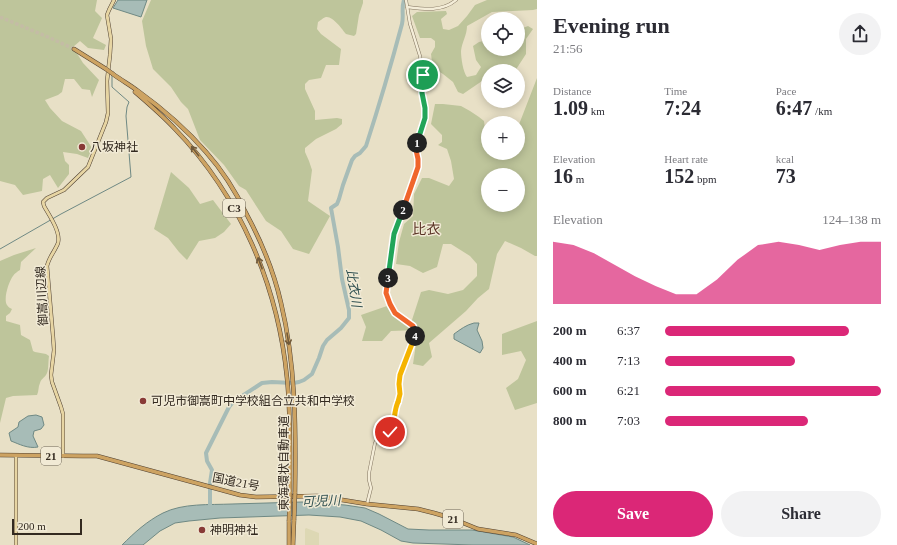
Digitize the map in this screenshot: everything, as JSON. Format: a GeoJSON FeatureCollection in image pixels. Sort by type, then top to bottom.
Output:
{"type":"FeatureCollection","features":[{"type":"Feature","properties":{"kind":"highway","name":"東海環状自動車道"},"geometry":{"type":"LineString","coordinates":[[74,49],[122,81],[150,104],[175,128],[218,183],[235,210],[251,243],[261,266],[274,305],[283,346],[288,386],[290,493],[293,545]]}},
{"type":"Feature","properties":{"kind":"highway","name":"東海環状自動車道"},"geometry":{"type":"LineString","coordinates":[[122,81],[152,101],[197,142],[216,163],[232,187],[251,221],[264,252],[281,302],[289,343],[293,377],[296,452],[295,493],[289,545]]}},
{"type":"Feature","properties":{"kind":"highway","name":"国道21号"},"geometry":{"type":"LineString","coordinates":[[0,455],[98,457],[256,498],[318,496],[368,504],[418,509],[429,511],[478,528],[516,535],[537,544]]}},
{"type":"Feature","properties":{"kind":"main road","name":"御嵩川辺線"},"geometry":{"type":"LineString","coordinates":[[63,456],[63,414],[52,382],[51,374],[54,336],[47,266],[59,237],[43,202],[47,198],[64,190],[88,167],[106,122],[108,113],[107,81],[111,39],[107,15],[114,0]]}},
{"type":"Feature","properties":{"kind":"main road"},"geometry":{"type":"LineString","coordinates":[[16,456],[16,545]]}},
{"type":"Feature","properties":{"kind":"street"},"geometry":{"type":"LineString","coordinates":[[368,504],[370,488],[369,473],[375,443],[379,437],[390,432],[393,427],[395,410],[400,397],[400,375],[416,334],[413,326],[395,313],[386,293],[394,234],[418,167],[416,147],[425,118],[422,93],[424,73],[410,24],[406,0]]}},
{"type":"Feature","properties":{"kind":"street"},"geometry":{"type":"LineString","coordinates":[[407,7],[434,9],[448,5],[456,0]]}},
{"type":"Feature","properties":{"kind":"shaded area"},"geometry":{"type":"Polygon","coordinates":[[[306,528],[319,533],[319,545],[305,545],[306,528]]]}},
{"type":"Feature","properties":{"kind":"green space"},"geometry":{"type":"Polygon","coordinates":[[[0,0],[97,0],[95,11],[102,18],[93,38],[106,45],[104,50],[88,48],[80,41],[73,47],[83,63],[99,80],[92,97],[90,90],[82,89],[74,79],[65,79],[62,92],[45,100],[62,121],[81,131],[92,148],[88,158],[77,154],[63,152],[65,161],[69,165],[69,174],[58,188],[50,175],[43,179],[42,191],[23,195],[15,185],[0,181],[0,0]]]}},
{"type":"Feature","properties":{"kind":"green space"},"geometry":{"type":"Polygon","coordinates":[[[151,0],[363,0],[356,34],[354,36],[346,34],[337,23],[329,17],[325,17],[318,22],[317,29],[321,34],[341,49],[339,65],[326,65],[321,78],[309,80],[305,84],[305,89],[315,111],[315,120],[337,118],[342,119],[342,124],[336,129],[316,139],[305,148],[305,152],[312,170],[308,201],[330,216],[309,254],[293,249],[281,231],[266,221],[246,190],[239,186],[224,165],[200,140],[188,109],[181,102],[171,87],[153,69],[146,46],[142,21],[151,0]]]}},
{"type":"Feature","properties":{"kind":"green space"},"geometry":{"type":"Polygon","coordinates":[[[487,0],[537,0],[537,9],[481,12],[481,18],[467,26],[461,51],[463,68],[467,77],[476,75],[481,67],[481,82],[463,94],[458,92],[453,82],[435,69],[431,54],[435,47],[435,41],[431,38],[420,38],[412,16],[417,12],[446,11],[447,14],[441,19],[443,29],[449,30],[458,26],[475,5],[487,0]]]}},
{"type":"Feature","properties":{"kind":"green space"},"geometry":{"type":"Polygon","coordinates":[[[528,26],[533,29],[526,39],[525,56],[525,27],[528,26]]]}},
{"type":"Feature","properties":{"kind":"green space"},"geometry":{"type":"Polygon","coordinates":[[[481,42],[481,56],[525,56],[520,64],[481,64],[481,67],[476,60],[473,46],[481,42]]]}},
{"type":"Feature","properties":{"kind":"green space"},"geometry":{"type":"Polygon","coordinates":[[[537,78],[537,256],[505,241],[497,254],[489,289],[429,343],[432,357],[423,366],[413,364],[418,330],[391,331],[382,341],[362,341],[366,327],[361,315],[387,306],[411,323],[421,292],[429,290],[448,294],[463,290],[477,276],[477,264],[470,256],[451,244],[443,244],[437,267],[423,273],[410,266],[396,264],[399,242],[404,224],[413,216],[414,194],[422,178],[429,178],[449,186],[454,179],[447,149],[438,145],[442,142],[442,135],[431,124],[435,104],[461,106],[481,119],[481,160],[525,160],[525,116],[522,116],[537,78]]]}},
{"type":"Feature","properties":{"kind":"green space"},"geometry":{"type":"Polygon","coordinates":[[[171,172],[189,188],[200,204],[213,200],[231,224],[224,232],[215,238],[199,241],[187,260],[168,238],[154,229],[171,172]]]}},
{"type":"Feature","properties":{"kind":"green space"},"geometry":{"type":"Polygon","coordinates":[[[36,248],[21,262],[20,270],[11,278],[7,290],[6,302],[12,309],[6,316],[6,321],[20,325],[21,335],[30,340],[33,351],[49,356],[48,371],[40,382],[37,395],[13,396],[6,398],[0,423],[0,261],[36,248]]]}},
{"type":"Feature","properties":{"kind":"green space"},"geometry":{"type":"Polygon","coordinates":[[[537,321],[537,403],[515,410],[506,388],[518,379],[526,360],[521,351],[502,355],[502,334],[537,321]]]}},
{"type":"Feature","properties":{"kind":"water"},"geometry":{"type":"Polygon","coordinates":[[[118,0],[147,0],[141,17],[113,8],[118,0]]]}},
{"type":"Feature","properties":{"kind":"water"},"geometry":{"type":"Polygon","coordinates":[[[479,323],[477,330],[482,341],[483,348],[480,353],[454,339],[454,334],[466,326],[479,323]]]}},
{"type":"Feature","properties":{"kind":"water"},"geometry":{"type":"Polygon","coordinates":[[[36,415],[42,417],[44,425],[41,429],[34,431],[33,436],[38,447],[27,447],[11,441],[9,433],[18,427],[19,422],[28,416],[36,415]]]}},
{"type":"Feature","properties":{"kind":"water"},"geometry":{"type":"Polygon","coordinates":[[[302,502],[365,508],[408,529],[472,530],[513,537],[530,545],[413,543],[401,541],[361,521],[340,517],[309,515],[220,518],[175,523],[160,531],[143,545],[122,545],[152,520],[163,513],[179,508],[205,505],[302,502]]]}},
{"type":"Feature","properties":{"kind":"waterway","name":"比衣川"},"geometry":{"type":"LineString","coordinates":[[210,510],[210,483],[212,470],[207,461],[206,453],[229,407],[233,402],[262,383],[293,383],[304,380],[312,374],[323,346],[327,340],[341,328],[349,318],[349,310],[342,279],[331,208],[337,204],[352,160],[366,146],[402,24],[404,0]]}},
{"type":"Feature","properties":{"kind":"waterway"},"geometry":{"type":"LineString","coordinates":[[0,249],[61,214],[131,177],[126,116],[129,102],[112,87],[112,74]]}},
{"type":"Feature","properties":{"kind":"tunnel"},"geometry":{"type":"LineString","coordinates":[[0,17],[74,49]]}},
{"type":"Feature","properties":{"kind":"place","name":"八坂神社"},"geometry":{"type":"Point","coordinates":[82,147]}},
{"type":"Feature","properties":{"kind":"place","name":"可児市御嵩町中学校組合立共和中学校"},"geometry":{"type":"Point","coordinates":[143,401]}},
{"type":"Feature","properties":{"kind":"place","name":"神明神社"},"geometry":{"type":"Point","coordinates":[202,530]}},
{"type":"Feature","properties":{"kind":"district","name":"比衣"},"geometry":{"type":"Point","coordinates":[426,229]}},
{"type":"Feature","properties":{"kind":"route"},"geometry":{"type":"LineString","coordinates":[[390,432],[393,427],[395,410],[400,397],[400,375],[416,334],[413,326],[395,313],[386,293],[394,234],[418,167],[416,147],[425,118],[425,108],[422,96],[423,75]]}},
{"type":"Feature","properties":{"kind":"water label","name":"可児川"},"geometry":{"type":"Point","coordinates":[321,501]}}]}
